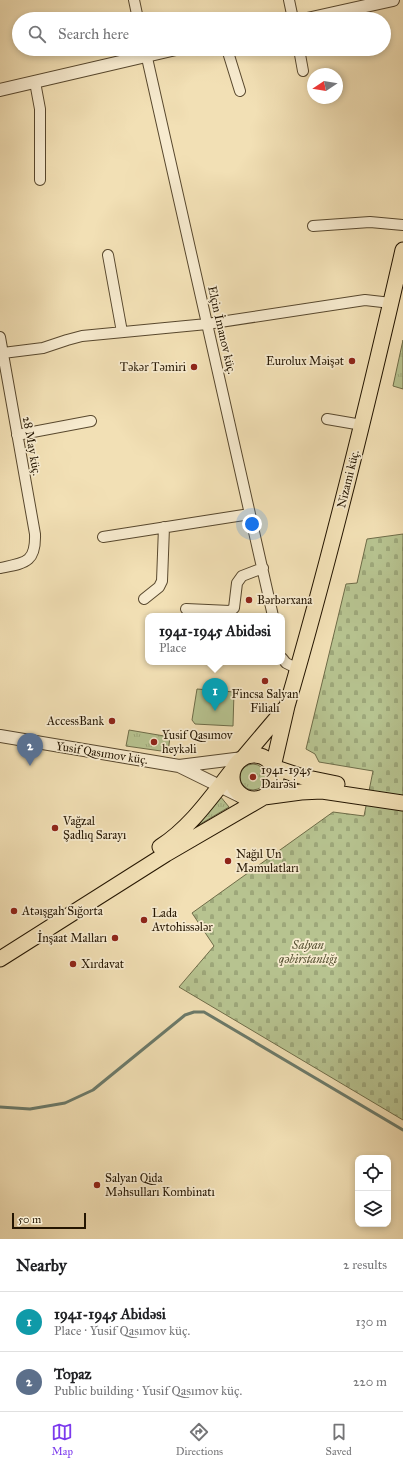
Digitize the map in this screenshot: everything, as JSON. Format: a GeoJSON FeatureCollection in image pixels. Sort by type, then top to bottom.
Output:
{"type":"FeatureCollection","features":[{"type":"Feature","properties":{"kind":"main road","name":"Nizami küç."},"geometry":{"type":"LineString","coordinates":[[273,767],[287,706],[325,574],[403,250]]}},
{"type":"Feature","properties":{"kind":"main road"},"geometry":{"type":"LineString","coordinates":[[0,949],[170,841],[196,816],[238,763],[287,706]]}},
{"type":"Feature","properties":{"kind":"main road"},"geometry":{"type":"LineString","coordinates":[[0,959],[166,854],[264,797],[274,787],[275,773],[273,767],[263,757],[256,755],[249,756],[238,763],[232,775],[232,782],[238,794],[244,798],[251,800],[264,797],[300,792],[322,791],[403,803]]}},
{"type":"Feature","properties":{"kind":"main road"},"geometry":{"type":"LineString","coordinates":[[273,767],[316,781],[403,794]]}},
{"type":"Feature","properties":{"kind":"street"},"geometry":{"type":"LineString","coordinates":[[134,0],[137,12]]}},
{"type":"Feature","properties":{"kind":"street"},"geometry":{"type":"LineString","coordinates":[[289,0],[292,12]]}},
{"type":"Feature","properties":{"kind":"street"},"geometry":{"type":"LineString","coordinates":[[339,12],[393,0]]}},
{"type":"Feature","properties":{"kind":"street"},"geometry":{"type":"LineString","coordinates":[[0,90],[131,56]]}},
{"type":"Feature","properties":{"kind":"street","name":"Elçin İmanov küç."},"geometry":{"type":"LineString","coordinates":[[147,56],[272,613]]}},
{"type":"Feature","properties":{"kind":"street"},"geometry":{"type":"LineString","coordinates":[[229,56],[240,91]]}},
{"type":"Feature","properties":{"kind":"street"},"geometry":{"type":"LineString","coordinates":[[300,56],[303,71]]}},
{"type":"Feature","properties":{"kind":"street"},"geometry":{"type":"LineString","coordinates":[[35,82],[40,109],[40,180]]}},
{"type":"Feature","properties":{"kind":"street"},"geometry":{"type":"LineString","coordinates":[[313,226],[370,222],[403,225]]}},
{"type":"Feature","properties":{"kind":"street"},"geometry":{"type":"LineString","coordinates":[[108,255],[122,332]]}},
{"type":"Feature","properties":{"kind":"street"},"geometry":{"type":"LineString","coordinates":[[3,353],[43,348],[82,336],[207,324],[365,300],[391,303]]}},
{"type":"Feature","properties":{"kind":"street","name":"28 May küç."},"geometry":{"type":"LineString","coordinates":[[0,337],[35,534],[34,552],[30,558],[24,562],[0,568]]}},
{"type":"Feature","properties":{"kind":"street"},"geometry":{"type":"LineString","coordinates":[[327,419],[362,425]]}},
{"type":"Feature","properties":{"kind":"street"},"geometry":{"type":"LineString","coordinates":[[17,435],[91,421]]}},
{"type":"Feature","properties":{"kind":"street"},"geometry":{"type":"LineString","coordinates":[[103,537],[250,514]]}},
{"type":"Feature","properties":{"kind":"street"},"geometry":{"type":"LineString","coordinates":[[144,599],[159,587],[162,581],[164,527]]}},
{"type":"Feature","properties":{"kind":"street"},"geometry":{"type":"LineString","coordinates":[[186,609],[230,611],[234,608],[237,583],[242,576],[263,568]]}},
{"type":"Feature","properties":{"kind":"street"},"geometry":{"type":"LineString","coordinates":[[285,662],[298,669]]}},
{"type":"Feature","properties":{"kind":"street","name":"Yusif Qasımov küç."},"geometry":{"type":"LineString","coordinates":[[0,736],[179,766]]}},
{"type":"Feature","properties":{"kind":"street"},"geometry":{"type":"LineString","coordinates":[[179,766],[238,763]]}},
{"type":"Feature","properties":{"kind":"street"},"geometry":{"type":"LineString","coordinates":[[179,766],[244,798]]}},
{"type":"Feature","properties":{"kind":"green space"},"geometry":{"type":"Polygon","coordinates":[[[403,340],[403,389],[393,386],[403,340]]]}},
{"type":"Feature","properties":{"kind":"green space","name":"Salyan qəbirstanlığı"},"geometry":{"type":"Polygon","coordinates":[[[403,534],[403,1120],[179,987],[214,946],[192,913],[333,812],[364,816],[373,771],[319,762],[315,754],[306,749],[346,584],[357,583],[367,539],[403,534]]]}},
{"type":"Feature","properties":{"kind":"green space"},"geometry":{"type":"Polygon","coordinates":[[[197,689],[234,692],[233,726],[195,724],[192,720],[197,689]]]}},
{"type":"Feature","properties":{"kind":"green space"},"geometry":{"type":"Polygon","coordinates":[[[129,730],[170,737],[168,752],[126,746],[129,730]]]}},
{"type":"Feature","properties":{"kind":"green space"},"geometry":{"type":"Polygon","coordinates":[[[253,764],[262,768],[266,777],[262,786],[253,790],[244,786],[240,777],[244,768],[253,764]]]}},
{"type":"Feature","properties":{"kind":"green space"},"geometry":{"type":"Polygon","coordinates":[[[220,796],[229,807],[197,826],[220,796]]]}},
{"type":"Feature","properties":{"kind":"waterway"},"geometry":{"type":"LineString","coordinates":[[0,1107],[30,1109],[65,1103],[93,1090],[185,1015],[194,1012],[204,1012],[403,1130]]}},
{"type":"Feature","properties":{"kind":"place","name":"Eurolux Məişət"},"geometry":{"type":"Point","coordinates":[352,361]}},
{"type":"Feature","properties":{"kind":"place","name":"Təkər Təmiri"},"geometry":{"type":"Point","coordinates":[194,367]}},
{"type":"Feature","properties":{"kind":"place","name":"Bərbərxana"},"geometry":{"type":"Point","coordinates":[249,600]}},
{"type":"Feature","properties":{"kind":"place","name":"Fincsa Salyan Filialı"},"geometry":{"type":"Point","coordinates":[265,681]}},
{"type":"Feature","properties":{"kind":"place","name":"1941-1945 Abidəsi"},"geometry":{"type":"Point","coordinates":[215,711]}},
{"type":"Feature","properties":{"kind":"place","name":"AccessBank"},"geometry":{"type":"Point","coordinates":[112,721]}},
{"type":"Feature","properties":{"kind":"place","name":"Yusif Qasımov heykəli"},"geometry":{"type":"Point","coordinates":[154,742]}},
{"type":"Feature","properties":{"kind":"place","name":"Topaz"},"geometry":{"type":"Point","coordinates":[30,766]}},
{"type":"Feature","properties":{"kind":"place","name":"1941-1945 Dairəsi"},"geometry":{"type":"Point","coordinates":[253,777]}},
{"type":"Feature","properties":{"kind":"place","name":"Vağzal Şadlıq Sarayı"},"geometry":{"type":"Point","coordinates":[55,828]}},
{"type":"Feature","properties":{"kind":"place","name":"Nağıl Un Məmulatları"},"geometry":{"type":"Point","coordinates":[228,861]}},
{"type":"Feature","properties":{"kind":"place","name":"Atəışgah Sığorta"},"geometry":{"type":"Point","coordinates":[14,911]}},
{"type":"Feature","properties":{"kind":"place","name":"Lada Avtohissələr"},"geometry":{"type":"Point","coordinates":[144,920]}},
{"type":"Feature","properties":{"kind":"place","name":"İnşaat Malları"},"geometry":{"type":"Point","coordinates":[115,938]}},
{"type":"Feature","properties":{"kind":"place","name":"Xırdavat"},"geometry":{"type":"Point","coordinates":[73,964]}},
{"type":"Feature","properties":{"kind":"place","name":"Salyan Qida Məhsulları Kombinatı"},"geometry":{"type":"Point","coordinates":[97,1185]}}]}
